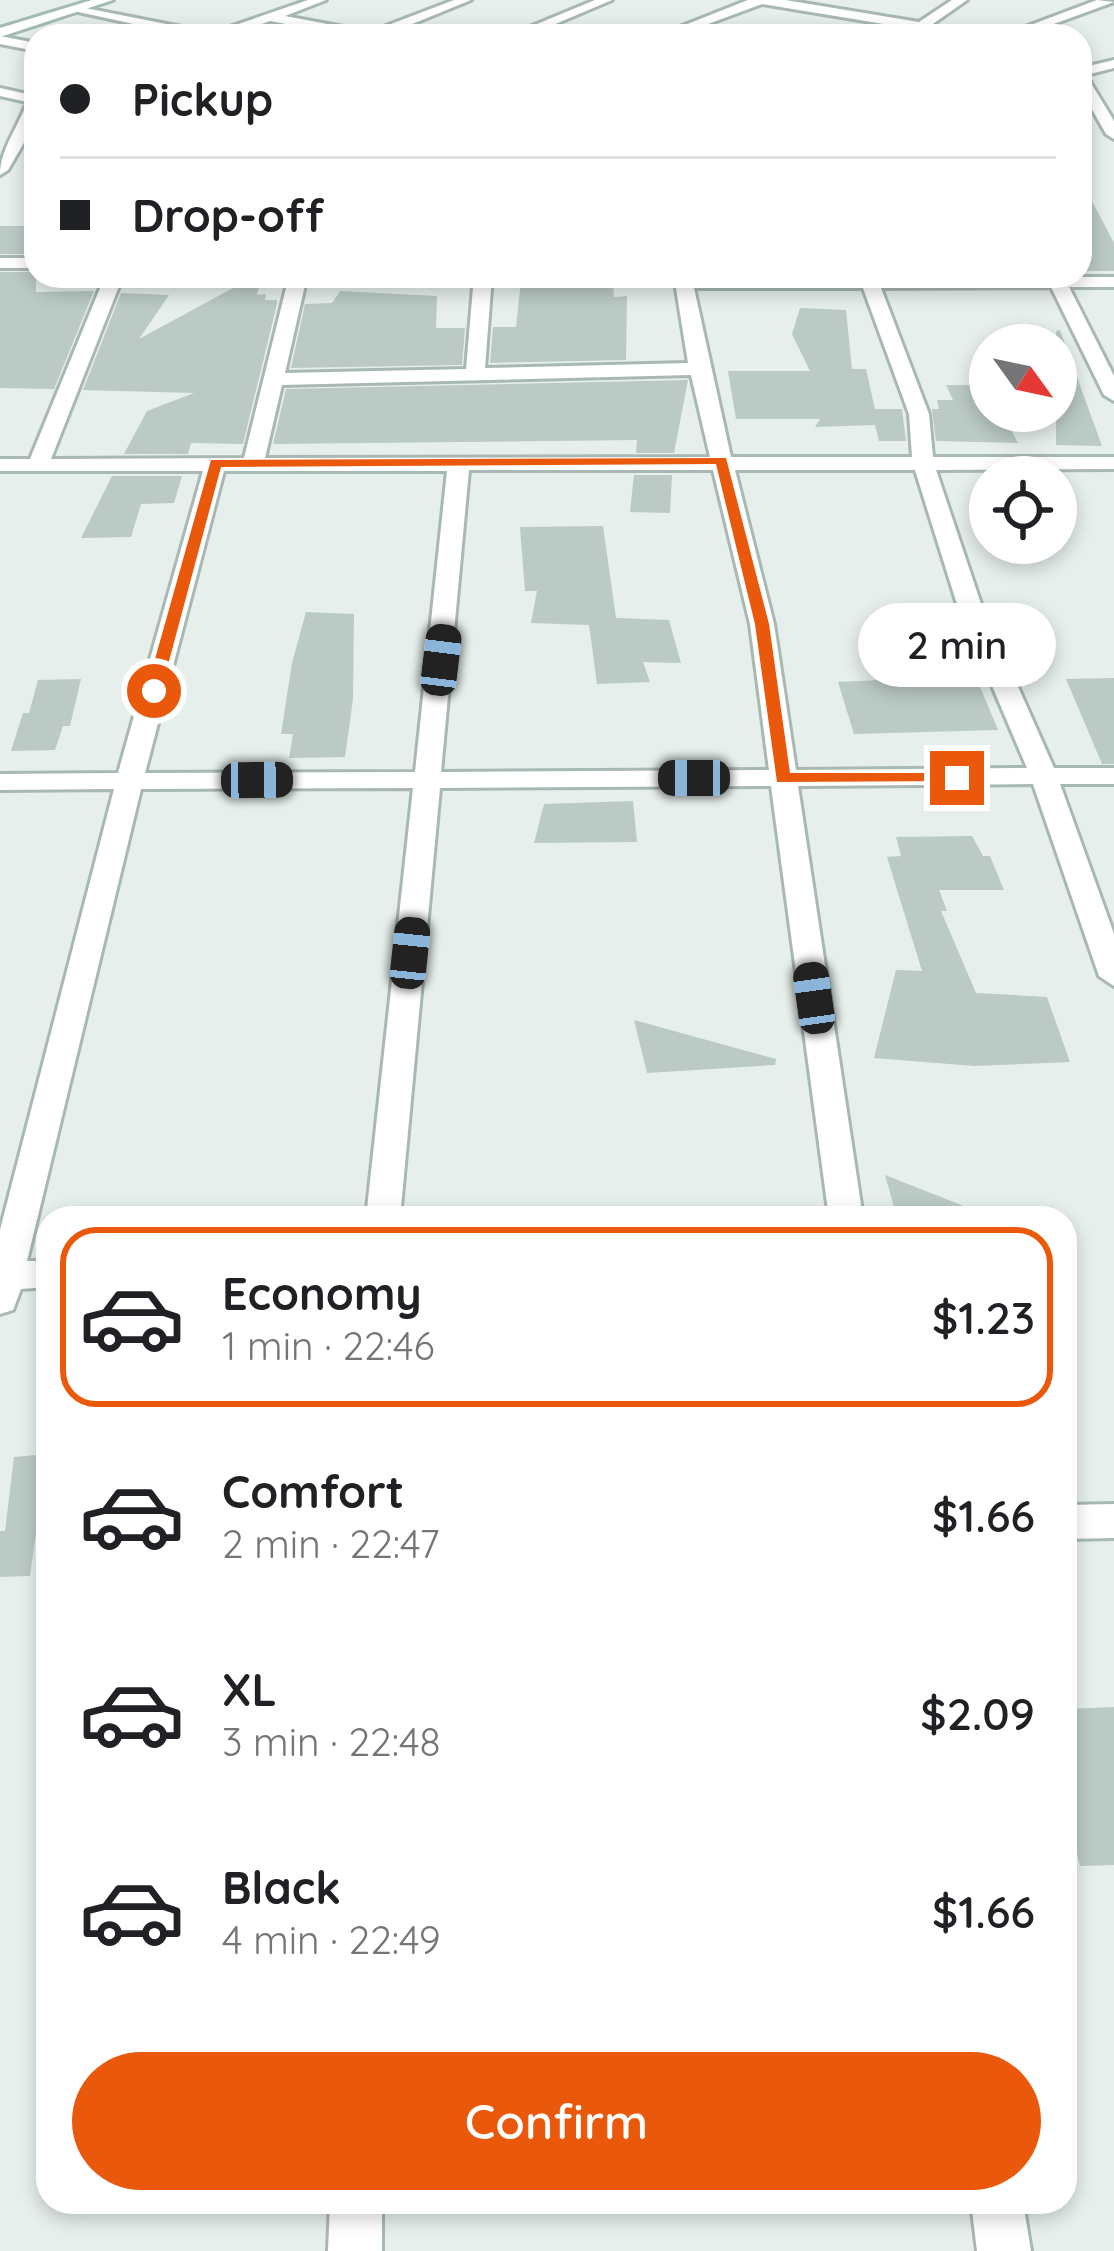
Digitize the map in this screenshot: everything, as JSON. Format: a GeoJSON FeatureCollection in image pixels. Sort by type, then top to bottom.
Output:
{"type":"FeatureCollection","features":[{"type":"Feature","properties":{"kind":"street"},"geometry":{"type":"LineString","coordinates":[[35,24],[106,0]]}},
{"type":"Feature","properties":{"kind":"street"},"geometry":{"type":"LineString","coordinates":[[254,0],[296,8]]}},
{"type":"Feature","properties":{"kind":"street"},"geometry":{"type":"LineString","coordinates":[[247,24],[320,0]]}},
{"type":"Feature","properties":{"kind":"street"},"geometry":{"type":"LineString","coordinates":[[402,24],[465,0]]}},
{"type":"Feature","properties":{"kind":"street"},"geometry":{"type":"LineString","coordinates":[[545,24],[606,0]]}},
{"type":"Feature","properties":{"kind":"street"},"geometry":{"type":"LineString","coordinates":[[696,24],[761,0],[883,24]]}},
{"type":"Feature","properties":{"kind":"street"},"geometry":{"type":"LineString","coordinates":[[928,24],[961,0]]}},
{"type":"Feature","properties":{"kind":"street"},"geometry":{"type":"LineString","coordinates":[[1058,24],[1109,0]]}},
{"type":"Feature","properties":{"kind":"street"},"geometry":{"type":"LineString","coordinates":[[75,10],[149,24]]}},
{"type":"Feature","properties":{"kind":"street"},"geometry":{"type":"LineString","coordinates":[[268,17],[306,24]]}},
{"type":"Feature","properties":{"kind":"street"},"geometry":{"type":"LineString","coordinates":[[1092,95],[1114,134]]}},
{"type":"Feature","properties":{"kind":"street"},"geometry":{"type":"LineString","coordinates":[[0,170],[24,124]]}},
{"type":"Feature","properties":{"kind":"street"},"geometry":{"type":"LineString","coordinates":[[38,464],[109,288]]}},
{"type":"Feature","properties":{"kind":"street"},"geometry":{"type":"LineString","coordinates":[[254,462],[295,288]]}},
{"type":"Feature","properties":{"kind":"street"},"geometry":{"type":"LineString","coordinates":[[475,374],[482,288]]}},
{"type":"Feature","properties":{"kind":"street"},"geometry":{"type":"LineString","coordinates":[[686,288],[699,369],[762,624],[844,1206]]}},
{"type":"Feature","properties":{"kind":"street"},"geometry":{"type":"LineString","coordinates":[[872,288],[919,414],[923,461],[968,601],[1044,777],[1114,976]]}},
{"type":"Feature","properties":{"kind":"street"},"geometry":{"type":"LineString","coordinates":[[1060,288],[1114,395]]}},
{"type":"Feature","properties":{"kind":"street"},"geometry":{"type":"LineString","coordinates":[[272,379],[699,369]]}},
{"type":"Feature","properties":{"kind":"street"},"geometry":{"type":"LineString","coordinates":[[0,465],[721,460],[1114,463]]}},
{"type":"Feature","properties":{"kind":"street"},"geometry":{"type":"LineString","coordinates":[[384,1206],[459,461]]}},
{"type":"Feature","properties":{"kind":"street"},"geometry":{"type":"LineString","coordinates":[[36,1277],[2,1284],[129,782],[216,463]]}},
{"type":"Feature","properties":{"kind":"street"},"geometry":{"type":"LineString","coordinates":[[0,782],[1114,776]]}},
{"type":"Feature","properties":{"kind":"street"},"geometry":{"type":"LineString","coordinates":[[1077,1522],[1114,1521]]}},
{"type":"Feature","properties":{"kind":"street"},"geometry":{"type":"LineString","coordinates":[[355,2251],[356,2214]]}},
{"type":"Feature","properties":{"kind":"street"},"geometry":{"type":"LineString","coordinates":[[999,2214],[1004,2251]]}},
{"type":"Feature","properties":{"kind":"building"},"geometry":{"type":"Polygon","coordinates":[[[1092,201],[1114,243],[1114,271],[1092,271],[1092,201]]]}},
{"type":"Feature","properties":{"kind":"building"},"geometry":{"type":"Polygon","coordinates":[[[0,226],[24,226],[24,254],[0,254],[0,226]]]}},
{"type":"Feature","properties":{"kind":"building"},"geometry":{"type":"Polygon","coordinates":[[[0,272],[24,272],[24,288],[36,288],[36,292],[94,291],[54,389],[0,388],[0,272]]]}},
{"type":"Feature","properties":{"kind":"building"},"geometry":{"type":"Polygon","coordinates":[[[233,288],[259,288],[257,295],[277,300],[243,444],[191,443],[188,454],[124,454],[147,411],[194,393],[83,390],[121,293],[169,295],[139,339],[233,288]]]}},
{"type":"Feature","properties":{"kind":"building"},"geometry":{"type":"Polygon","coordinates":[[[520,288],[613,288],[614,297],[627,296],[626,360],[490,363],[493,327],[516,327],[520,288]]]}},
{"type":"Feature","properties":{"kind":"building"},"geometry":{"type":"Polygon","coordinates":[[[340,291],[437,296],[436,328],[465,328],[462,365],[291,368],[305,304],[332,303],[340,291]]]}},
{"type":"Feature","properties":{"kind":"building"},"geometry":{"type":"Polygon","coordinates":[[[800,308],[846,310],[852,369],[866,369],[875,409],[902,409],[906,441],[879,441],[875,425],[815,427],[820,419],[736,419],[728,371],[810,371],[792,334],[800,308]]]}},
{"type":"Feature","properties":{"kind":"building"},"geometry":{"type":"Polygon","coordinates":[[[1077,377],[1102,446],[1056,445],[1056,432],[1077,432],[1077,377]]]}},
{"type":"Feature","properties":{"kind":"building"},"geometry":{"type":"Polygon","coordinates":[[[688,380],[674,453],[636,453],[637,440],[273,444],[286,389],[688,380]]]}},
{"type":"Feature","properties":{"kind":"building"},"geometry":{"type":"Polygon","coordinates":[[[946,385],[969,385],[969,432],[1012,432],[1018,443],[936,441],[932,409],[939,409],[937,400],[953,400],[946,385]]]}},
{"type":"Feature","properties":{"kind":"building"},"geometry":{"type":"Polygon","coordinates":[[[634,475],[672,475],[670,513],[630,512],[634,475]]]}},
{"type":"Feature","properties":{"kind":"building"},"geometry":{"type":"Polygon","coordinates":[[[112,476],[182,476],[174,503],[141,504],[131,537],[81,538],[112,476]]]}},
{"type":"Feature","properties":{"kind":"building"},"geometry":{"type":"Polygon","coordinates":[[[603,526],[616,618],[669,620],[681,663],[643,662],[650,682],[597,684],[589,625],[531,623],[537,591],[525,591],[520,527],[603,526]]]}},
{"type":"Feature","properties":{"kind":"building"},"geometry":{"type":"Polygon","coordinates":[[[306,612],[354,614],[353,699],[345,757],[289,758],[293,734],[281,734],[306,612]]]}},
{"type":"Feature","properties":{"kind":"building"},"geometry":{"type":"Polygon","coordinates":[[[959,636],[998,730],[854,734],[838,682],[879,680],[874,640],[959,636]]]}},
{"type":"Feature","properties":{"kind":"building"},"geometry":{"type":"Polygon","coordinates":[[[1114,678],[1114,764],[1102,764],[1066,679],[1114,678]]]}},
{"type":"Feature","properties":{"kind":"building"},"geometry":{"type":"Polygon","coordinates":[[[81,679],[70,726],[63,726],[55,750],[11,751],[38,680],[81,679]]]}},
{"type":"Feature","properties":{"kind":"building"},"geometry":{"type":"Polygon","coordinates":[[[633,801],[637,842],[534,843],[544,804],[633,801]]]}},
{"type":"Feature","properties":{"kind":"building"},"geometry":{"type":"Polygon","coordinates":[[[972,836],[983,856],[990,856],[1004,890],[939,890],[947,911],[941,911],[976,993],[1047,997],[1070,1062],[974,1066],[874,1058],[896,970],[922,971],[887,857],[901,856],[896,837],[972,836]]]}},
{"type":"Feature","properties":{"kind":"building"},"geometry":{"type":"Polygon","coordinates":[[[634,1020],[776,1059],[775,1065],[647,1073],[634,1020]]]}},
{"type":"Feature","properties":{"kind":"building"},"geometry":{"type":"Polygon","coordinates":[[[885,1175],[964,1206],[894,1206],[885,1175]]]}},
{"type":"Feature","properties":{"kind":"building"},"geometry":{"type":"Polygon","coordinates":[[[36,1455],[36,1533],[30,1576],[0,1577],[0,1531],[5,1531],[14,1457],[36,1455]]]}},
{"type":"Feature","properties":{"kind":"building"},"geometry":{"type":"Polygon","coordinates":[[[1114,1707],[1114,1865],[1080,1866],[1077,1854],[1077,1709],[1114,1707]]]}},
{"type":"Feature","properties":{"kind":"route"},"geometry":{"type":"LineString","coordinates":[[154,691],[216,463],[721,460],[762,624],[783,778],[957,778]]}}]}
